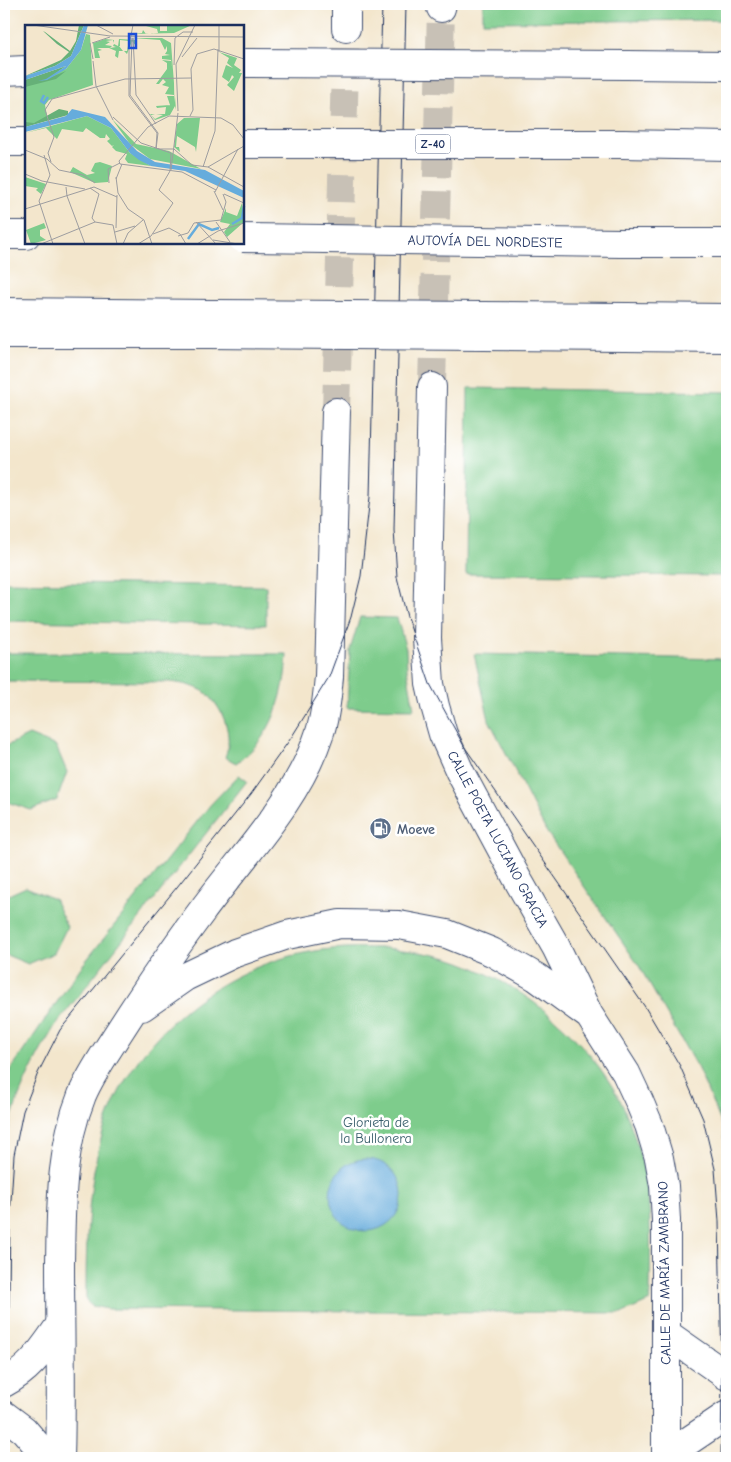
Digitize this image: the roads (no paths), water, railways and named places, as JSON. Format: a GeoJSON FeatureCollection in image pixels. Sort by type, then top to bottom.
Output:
{"type":"FeatureCollection","features":[{"type":"Feature","properties":{"kind":"main road"},"geometry":{"type":"LineString","coordinates":[[4,58],[25,58]]}},
{"type":"Feature","properties":{"kind":"main road"},"geometry":{"type":"LineString","coordinates":[[244,63],[727,66]]}},
{"type":"Feature","properties":{"kind":"main road"},"geometry":{"type":"LineString","coordinates":[[4,71],[25,70]]}},
{"type":"Feature","properties":{"kind":"main road"},"geometry":{"type":"LineString","coordinates":[[4,142],[25,142]]}},
{"type":"Feature","properties":{"kind":"main road","name":"Z-40"},"geometry":{"type":"LineString","coordinates":[[244,144],[623,144],[727,146]]}},
{"type":"Feature","properties":{"kind":"main road"},"geometry":{"type":"LineString","coordinates":[[4,235],[25,235]]}},
{"type":"Feature","properties":{"kind":"main road","name":"AUTOVÍA DEL NORDESTE"},"geometry":{"type":"LineString","coordinates":[[244,238],[727,244]]}},
{"type":"Feature","properties":{"kind":"main road"},"geometry":{"type":"LineString","coordinates":[[4,312],[210,324],[625,327],[727,318]]}},
{"type":"Feature","properties":{"kind":"main road"},"geometry":{"type":"LineString","coordinates":[[4,334],[210,324]]}},
{"type":"Feature","properties":{"kind":"main road"},"geometry":{"type":"LineString","coordinates":[[625,327],[727,338]]}},
{"type":"Feature","properties":{"kind":"main road","name":"CALLE POETA LUCIANO GRACIA"},"geometry":{"type":"LineString","coordinates":[[432,387],[427,638],[430,684],[435,706],[443,734],[460,772],[556,947],[588,1015]]}},
{"type":"Feature","properties":{"kind":"main road"},"geometry":{"type":"LineString","coordinates":[[60,1458],[62,1384],[60,1325],[61,1207],[62,1180],[67,1143],[82,1094],[101,1060],[202,911],[285,803],[305,768],[320,732],[327,702],[329,676],[336,412]]}},
{"type":"Feature","properties":{"kind":"main road"},"geometry":{"type":"LineString","coordinates":[[130,1015],[185,978],[235,953],[287,935],[340,924],[399,925],[447,934],[492,952],[536,978],[588,1015]]}},
{"type":"Feature","properties":{"kind":"main road","name":"CALLE DE MARÍA ZAMBRANO"},"geometry":{"type":"LineString","coordinates":[[588,1015],[626,1073],[650,1125],[660,1158],[666,1220],[666,1457]]}},
{"type":"Feature","properties":{"kind":"main road"},"geometry":{"type":"LineString","coordinates":[[4,1383],[23,1372],[36,1358],[60,1325]]}},
{"type":"Feature","properties":{"kind":"main road"},"geometry":{"type":"LineString","coordinates":[[667,1334],[727,1376]]}},
{"type":"Feature","properties":{"kind":"main road"},"geometry":{"type":"LineString","coordinates":[[4,1415],[24,1430],[48,1458]]}},
{"type":"Feature","properties":{"kind":"main road"},"geometry":{"type":"LineString","coordinates":[[666,1457],[727,1415]]}},
{"type":"Feature","properties":{"kind":"water"},"geometry":{"type":"Polygon","coordinates":[[[373,1159],[392,1169],[400,1181],[402,1195],[400,1209],[392,1221],[380,1229],[359,1231],[340,1221],[332,1209],[330,1188],[340,1169],[352,1161],[373,1159]]]}},
{"type":"Feature","properties":{"kind":"tunnel"},"geometry":{"type":"LineString","coordinates":[[432,387],[441,8]]}},
{"type":"Feature","properties":{"kind":"tunnel"},"geometry":{"type":"LineString","coordinates":[[336,412],[346,28]]}},
{"type":"Feature","properties":{"kind":"tram line"},"geometry":{"type":"LineString","coordinates":[[7,1458],[10,1216],[14,1155],[23,1111],[38,1073],[60,1030],[251,794],[291,738],[329,677],[351,617],[361,576],[370,497],[382,4]]}},
{"type":"Feature","properties":{"kind":"tram line"},"geometry":{"type":"LineString","coordinates":[[406,4],[394,530],[397,577],[407,617],[430,684],[464,746],[645,1007],[680,1066],[703,1119],[715,1169],[719,1221],[722,1372],[721,1458]]}},
{"type":"Feature","properties":{"kind":"place","name":"Moeve"},"geometry":{"type":"Point","coordinates":[381,829]}},
{"type":"Feature","properties":{"kind":"park label","name":"Glorieta de la Bullonera"},"geometry":{"type":"Point","coordinates":[376,1130]}}]}
